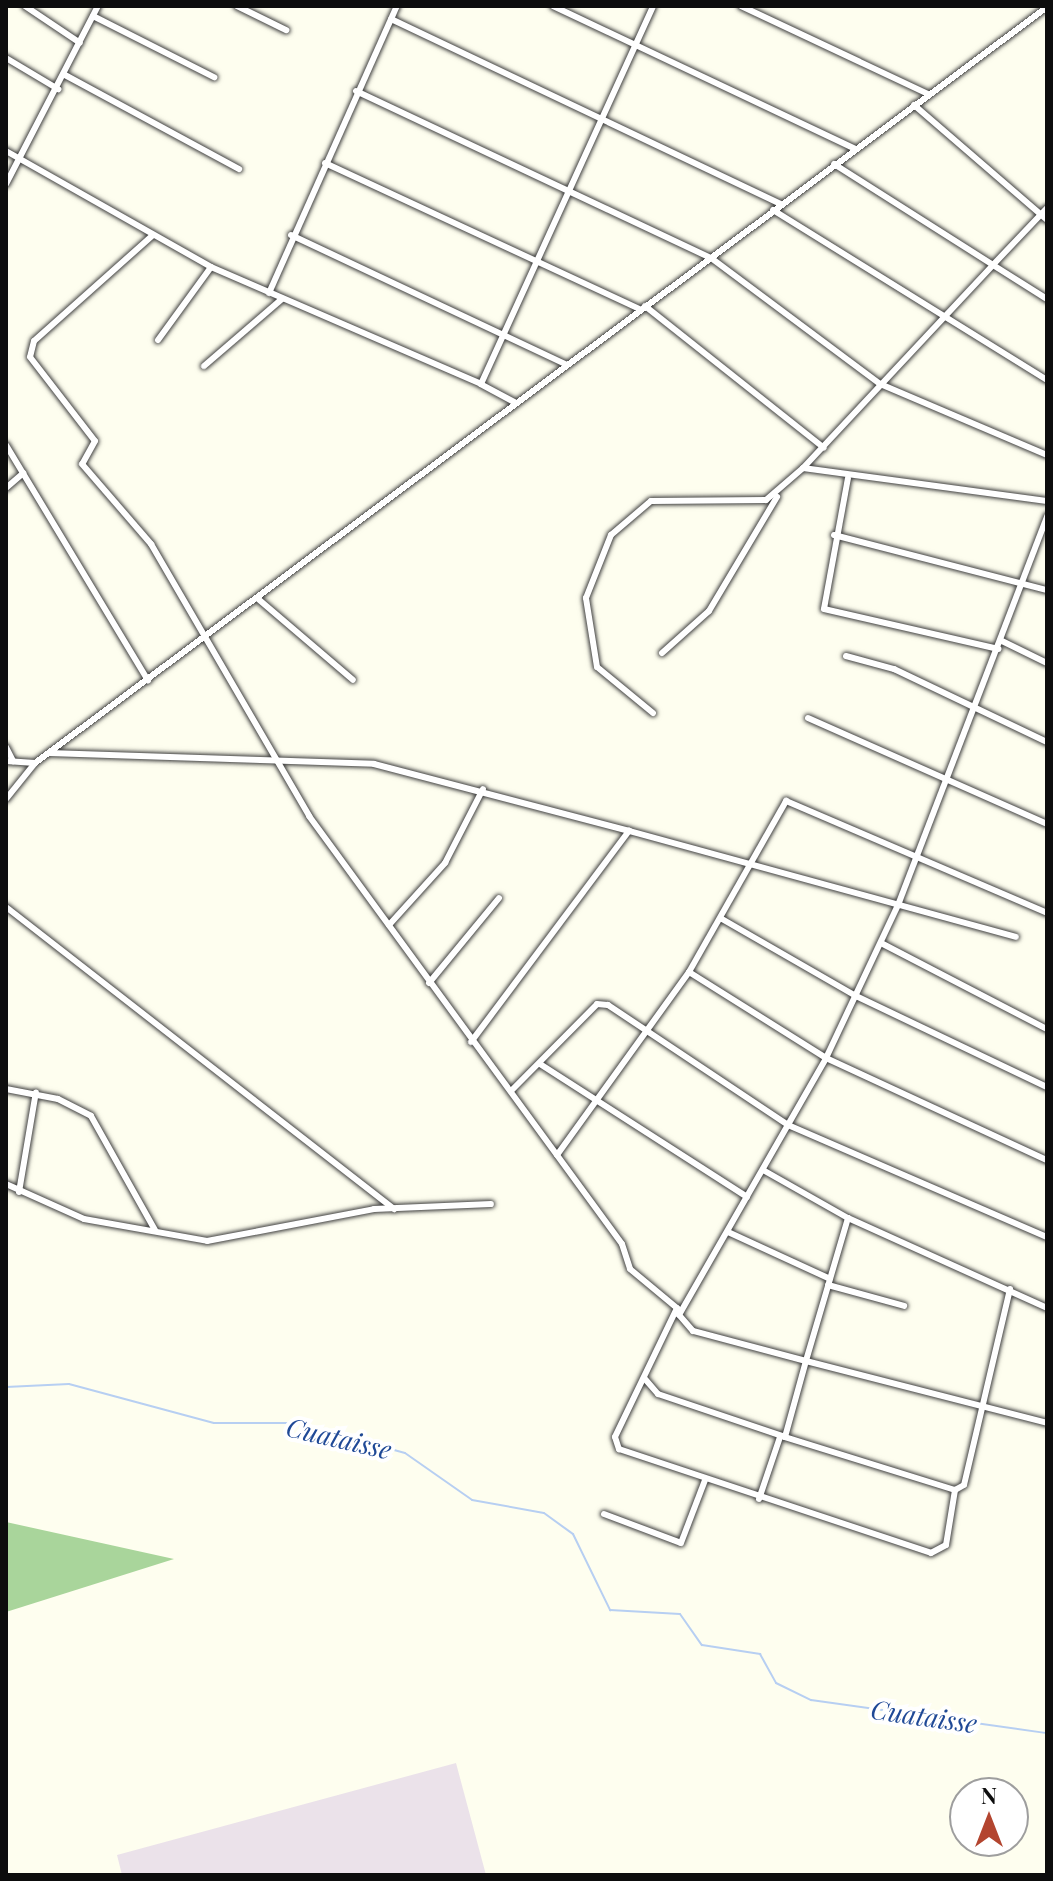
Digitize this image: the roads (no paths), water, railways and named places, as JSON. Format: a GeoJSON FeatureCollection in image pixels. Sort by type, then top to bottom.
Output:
{"type":"FeatureCollection","features":[{"type":"Feature","properties":{"kind":"street"},"geometry":{"type":"LineString","coordinates":[[25,6],[80,43]]}},
{"type":"Feature","properties":{"kind":"street"},"geometry":{"type":"LineString","coordinates":[[6,184],[23,161],[98,6]]}},
{"type":"Feature","properties":{"kind":"street"},"geometry":{"type":"LineString","coordinates":[[237,6],[286,30]]}},
{"type":"Feature","properties":{"kind":"street"},"geometry":{"type":"LineString","coordinates":[[269,293],[291,235],[397,6]]}},
{"type":"Feature","properties":{"kind":"street"},"geometry":{"type":"LineString","coordinates":[[553,6],[855,149]]}},
{"type":"Feature","properties":{"kind":"street"},"geometry":{"type":"LineString","coordinates":[[481,384],[500,333],[653,6]]}},
{"type":"Feature","properties":{"kind":"street"},"geometry":{"type":"LineString","coordinates":[[741,6],[928,94]]}},
{"type":"Feature","properties":{"kind":"street"},"geometry":{"type":"LineString","coordinates":[[6,799],[35,763],[1047,7]]}},
{"type":"Feature","properties":{"kind":"street"},"geometry":{"type":"LineString","coordinates":[[93,16],[214,77]]}},
{"type":"Feature","properties":{"kind":"street"},"geometry":{"type":"LineString","coordinates":[[391,19],[781,204]]}},
{"type":"Feature","properties":{"kind":"street"},"geometry":{"type":"LineString","coordinates":[[6,58],[58,89]]}},
{"type":"Feature","properties":{"kind":"street"},"geometry":{"type":"LineString","coordinates":[[65,75],[239,169]]}},
{"type":"Feature","properties":{"kind":"street"},"geometry":{"type":"LineString","coordinates":[[356,91],[569,188],[711,258],[880,384],[1047,455]]}},
{"type":"Feature","properties":{"kind":"street"},"geometry":{"type":"LineString","coordinates":[[914,105],[1044,218]]}},
{"type":"Feature","properties":{"kind":"street"},"geometry":{"type":"LineString","coordinates":[[6,151],[211,267],[481,384],[516,403]]}},
{"type":"Feature","properties":{"kind":"street"},"geometry":{"type":"LineString","coordinates":[[325,163],[642,308],[824,448]]}},
{"type":"Feature","properties":{"kind":"street"},"geometry":{"type":"LineString","coordinates":[[834,164],[1047,299]]}},
{"type":"Feature","properties":{"kind":"street"},"geometry":{"type":"LineString","coordinates":[[662,653],[709,611],[779,494],[824,448],[937,318],[1044,218],[1047,208]]}},
{"type":"Feature","properties":{"kind":"street"},"geometry":{"type":"LineString","coordinates":[[773,210],[937,318],[1047,380]]}},
{"type":"Feature","properties":{"kind":"street"},"geometry":{"type":"LineString","coordinates":[[153,235],[28,352],[95,441],[82,464],[151,544],[202,640],[276,760],[471,1042],[511,1091],[622,1244],[630,1269],[693,1331],[1047,1423]]}},
{"type":"Feature","properties":{"kind":"street"},"geometry":{"type":"LineString","coordinates":[[291,235],[567,365]]}},
{"type":"Feature","properties":{"kind":"street"},"geometry":{"type":"LineString","coordinates":[[158,340],[211,267]]}},
{"type":"Feature","properties":{"kind":"street"},"geometry":{"type":"LineString","coordinates":[[204,366],[282,299]]}},
{"type":"Feature","properties":{"kind":"street"},"geometry":{"type":"LineString","coordinates":[[6,445],[148,680]]}},
{"type":"Feature","properties":{"kind":"street"},"geometry":{"type":"LineString","coordinates":[[803,468],[848,478],[1047,501]]}},
{"type":"Feature","properties":{"kind":"street"},"geometry":{"type":"LineString","coordinates":[[6,488],[23,473]]}},
{"type":"Feature","properties":{"kind":"street"},"geometry":{"type":"LineString","coordinates":[[848,478],[834,535],[824,609],[1000,645],[1047,663]]}},
{"type":"Feature","properties":{"kind":"street"},"geometry":{"type":"LineString","coordinates":[[653,713],[597,667],[586,598],[611,535],[651,501],[779,494]]}},
{"type":"Feature","properties":{"kind":"street"},"geometry":{"type":"LineString","coordinates":[[955,1490],[946,1545],[937,1553],[759,1499],[616,1444],[645,1379],[679,1315],[826,1058],[881,943],[976,707],[1047,516]]}},
{"type":"Feature","properties":{"kind":"street"},"geometry":{"type":"LineString","coordinates":[[834,535],[1024,581],[1047,590]]}},
{"type":"Feature","properties":{"kind":"street"},"geometry":{"type":"LineString","coordinates":[[1038,541],[1047,543]]}},
{"type":"Feature","properties":{"kind":"street"},"geometry":{"type":"LineString","coordinates":[[257,598],[353,680]]}},
{"type":"Feature","properties":{"kind":"street"},"geometry":{"type":"LineString","coordinates":[[846,656],[976,707],[1047,742]]}},
{"type":"Feature","properties":{"kind":"street"},"geometry":{"type":"LineString","coordinates":[[808,718],[947,776],[1047,824]]}},
{"type":"Feature","properties":{"kind":"street"},"geometry":{"type":"LineString","coordinates":[[6,747],[10,761],[35,763]]}},
{"type":"Feature","properties":{"kind":"street"},"geometry":{"type":"LineString","coordinates":[[49,753],[374,764],[483,789],[1016,937]]}},
{"type":"Feature","properties":{"kind":"street"},"geometry":{"type":"LineString","coordinates":[[389,925],[445,863],[483,789]]}},
{"type":"Feature","properties":{"kind":"street"},"geometry":{"type":"LineString","coordinates":[[557,1155],[689,972],[789,800],[1047,913]]}},
{"type":"Feature","properties":{"kind":"street"},"geometry":{"type":"LineString","coordinates":[[471,1042],[629,831]]}},
{"type":"Feature","properties":{"kind":"street"},"geometry":{"type":"LineString","coordinates":[[429,983],[499,898]]}},
{"type":"Feature","properties":{"kind":"street"},"geometry":{"type":"LineString","coordinates":[[6,907],[394,1209]]}},
{"type":"Feature","properties":{"kind":"street"},"geometry":{"type":"LineString","coordinates":[[722,919],[856,996],[1047,1087]]}},
{"type":"Feature","properties":{"kind":"street"},"geometry":{"type":"LineString","coordinates":[[881,943],[1047,1029]]}},
{"type":"Feature","properties":{"kind":"street"},"geometry":{"type":"LineString","coordinates":[[689,972],[826,1058],[1047,1160]]}},
{"type":"Feature","properties":{"kind":"street"},"geometry":{"type":"LineString","coordinates":[[511,1091],[597,1004],[788,1125],[1047,1237]]}},
{"type":"Feature","properties":{"kind":"street"},"geometry":{"type":"LineString","coordinates":[[540,1064],[747,1197]]}},
{"type":"Feature","properties":{"kind":"street"},"geometry":{"type":"LineString","coordinates":[[6,1089],[36,1092],[91,1116],[155,1230]]}},
{"type":"Feature","properties":{"kind":"street"},"geometry":{"type":"LineString","coordinates":[[19,1192],[36,1092]]}},
{"type":"Feature","properties":{"kind":"street"},"geometry":{"type":"LineString","coordinates":[[763,1170],[848,1218],[1047,1308]]}},
{"type":"Feature","properties":{"kind":"street"},"geometry":{"type":"LineString","coordinates":[[6,1184],[97,1222],[228,1240],[394,1209],[491,1204]]}},
{"type":"Feature","properties":{"kind":"street"},"geometry":{"type":"LineString","coordinates":[[759,1499],[783,1437],[848,1218]]}},
{"type":"Feature","properties":{"kind":"street"},"geometry":{"type":"LineString","coordinates":[[728,1232],[829,1282],[904,1306]]}},
{"type":"Feature","properties":{"kind":"street"},"geometry":{"type":"LineString","coordinates":[[645,1379],[658,1394],[783,1437],[955,1490],[964,1485],[1010,1289]]}},
{"type":"Feature","properties":{"kind":"street"},"geometry":{"type":"LineString","coordinates":[[604,1514],[681,1543],[705,1480]]}},
{"type":"Feature","properties":{"kind":"waterway","name":"Cuataisse"},"geometry":{"type":"LineString","coordinates":[[6,1387],[69,1384],[214,1423],[297,1423],[405,1453],[472,1500],[544,1513],[573,1534],[610,1610],[680,1614],[702,1645],[760,1654],[776,1683],[811,1700],[1047,1733]]}}]}
